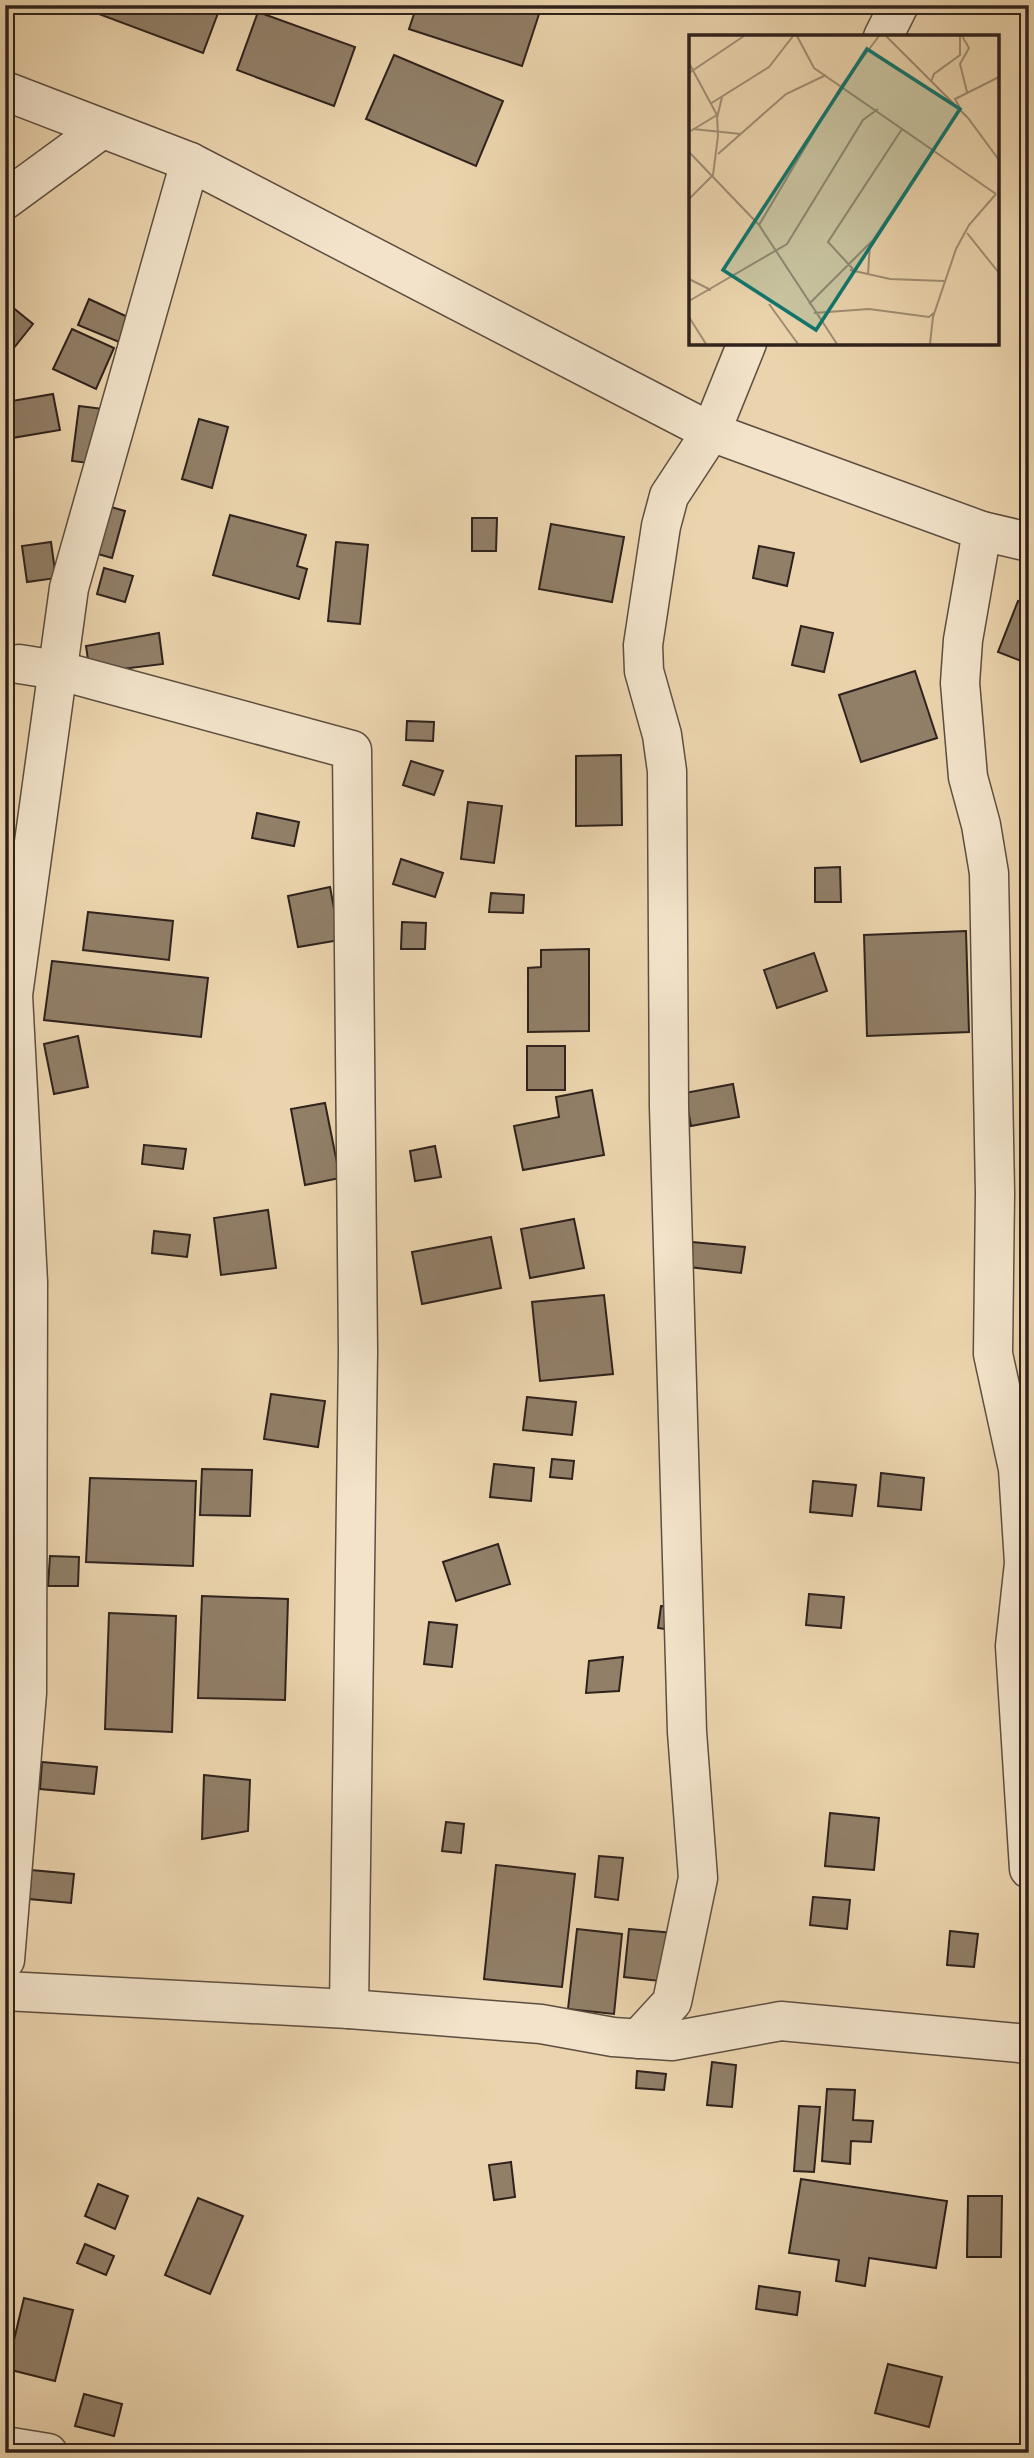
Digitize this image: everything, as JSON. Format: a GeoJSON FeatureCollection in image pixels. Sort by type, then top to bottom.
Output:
{"type":"FeatureCollection","features":[{"type":"Feature","properties":{"kind":"street"},"geometry":{"type":"LineString","coordinates":[[884,35],[899,5]]}},
{"type":"Feature","properties":{"kind":"street"},"geometry":{"type":"LineString","coordinates":[[5,91],[190,162],[711,432],[982,531],[1029,542]]}},
{"type":"Feature","properties":{"kind":"street"},"geometry":{"type":"LineString","coordinates":[[5,200],[102,129]]}},
{"type":"Feature","properties":{"kind":"street"},"geometry":{"type":"LineString","coordinates":[[5,1960],[27,1693],[28,1282],[12,944],[69,588],[190,162]]}},
{"type":"Feature","properties":{"kind":"street"},"geometry":{"type":"LineString","coordinates":[[638,2039],[672,2002],[698,1878],[687,1732],[670,1134],[667,771],[662,734],[644,671],[643,645],[668,496],[711,432],[746,345]]}},
{"type":"Feature","properties":{"kind":"street"},"geometry":{"type":"LineString","coordinates":[[982,531],[963,640],[960,683],[968,777],[981,825],[989,873],[995,1193],[993,1353],[1018,1469],[1024,1563],[1015,1646],[1029,1869]]}},
{"type":"Feature","properties":{"kind":"street"},"geometry":{"type":"LineString","coordinates":[[12,667],[43,641],[69,588]]}},
{"type":"Feature","properties":{"kind":"street"},"geometry":{"type":"LineString","coordinates":[[12,667],[57,670],[352,750],[358,1352],[349,2009]]}},
{"type":"Feature","properties":{"kind":"street"},"geometry":{"type":"LineString","coordinates":[[5,1991],[349,2009],[541,2024],[638,2039],[672,2040],[781,2021],[1029,2044]]}},
{"type":"Feature","properties":{"kind":"street"},"geometry":{"type":"LineString","coordinates":[[5,2446],[48,2453]]}},
{"type":"Feature","properties":{"kind":"building"},"geometry":{"type":"Polygon","coordinates":[[[99,5],[221,5],[203,53],[96,13],[99,5]]]}},
{"type":"Feature","properties":{"kind":"building"},"geometry":{"type":"Polygon","coordinates":[[[417,5],[542,5],[522,66],[409,29],[417,5]]]}},
{"type":"Feature","properties":{"kind":"building"},"geometry":{"type":"Polygon","coordinates":[[[258,12],[355,47],[334,106],[237,70],[258,12]]]}},
{"type":"Feature","properties":{"kind":"building"},"geometry":{"type":"Polygon","coordinates":[[[394,55],[503,101],[476,166],[366,119],[394,55]]]}},
{"type":"Feature","properties":{"kind":"building"},"geometry":{"type":"Polygon","coordinates":[[[89,299],[130,318],[119,342],[78,325],[89,299]]]}},
{"type":"Feature","properties":{"kind":"building"},"geometry":{"type":"Polygon","coordinates":[[[11,306],[33,324],[5,359],[5,313],[11,306]]]}},
{"type":"Feature","properties":{"kind":"building"},"geometry":{"type":"Polygon","coordinates":[[[72,329],[114,348],[96,389],[53,369],[72,329]]]}},
{"type":"Feature","properties":{"kind":"building"},"geometry":{"type":"Polygon","coordinates":[[[53,394],[60,430],[12,438],[6,402],[53,394]]]}},
{"type":"Feature","properties":{"kind":"building"},"geometry":{"type":"Polygon","coordinates":[[[79,406],[104,409],[97,464],[72,461],[79,406]]]}},
{"type":"Feature","properties":{"kind":"building"},"geometry":{"type":"Polygon","coordinates":[[[199,419],[228,427],[212,488],[182,479],[199,419]]]}},
{"type":"Feature","properties":{"kind":"building"},"geometry":{"type":"Polygon","coordinates":[[[104,505],[125,511],[112,558],[91,552],[104,505]]]}},
{"type":"Feature","properties":{"kind":"building"},"geometry":{"type":"Polygon","coordinates":[[[230,515],[306,535],[297,566],[307,569],[299,599],[213,575],[230,515]]]}},
{"type":"Feature","properties":{"kind":"building"},"geometry":{"type":"Polygon","coordinates":[[[472,518],[497,518],[496,551],[472,551],[472,518]]]}},
{"type":"Feature","properties":{"kind":"building"},"geometry":{"type":"Polygon","coordinates":[[[551,524],[624,537],[612,602],[539,589],[551,524]]]}},
{"type":"Feature","properties":{"kind":"building"},"geometry":{"type":"Polygon","coordinates":[[[51,542],[56,578],[27,582],[22,546],[51,542]]]}},
{"type":"Feature","properties":{"kind":"building"},"geometry":{"type":"Polygon","coordinates":[[[336,542],[368,545],[360,624],[328,621],[336,542]]]}},
{"type":"Feature","properties":{"kind":"building"},"geometry":{"type":"Polygon","coordinates":[[[759,546],[794,553],[787,586],[753,578],[759,546]]]}},
{"type":"Feature","properties":{"kind":"building"},"geometry":{"type":"Polygon","coordinates":[[[104,568],[133,576],[125,602],[97,594],[104,568]]]}},
{"type":"Feature","properties":{"kind":"building"},"geometry":{"type":"Polygon","coordinates":[[[1018,601],[1029,605],[1029,664],[998,652],[1018,601]]]}},
{"type":"Feature","properties":{"kind":"building"},"geometry":{"type":"Polygon","coordinates":[[[801,626],[833,633],[824,672],[792,665],[801,626]]]}},
{"type":"Feature","properties":{"kind":"building"},"geometry":{"type":"Polygon","coordinates":[[[159,633],[163,664],[90,673],[86,646],[159,633]]]}},
{"type":"Feature","properties":{"kind":"building"},"geometry":{"type":"Polygon","coordinates":[[[915,671],[937,738],[861,762],[839,695],[915,671]]]}},
{"type":"Feature","properties":{"kind":"building"},"geometry":{"type":"Polygon","coordinates":[[[407,721],[434,722],[433,741],[406,740],[407,721]]]}},
{"type":"Feature","properties":{"kind":"building"},"geometry":{"type":"Polygon","coordinates":[[[621,755],[622,825],[576,826],[576,756],[621,755]]]}},
{"type":"Feature","properties":{"kind":"building"},"geometry":{"type":"Polygon","coordinates":[[[411,761],[443,771],[434,795],[403,785],[411,761]]]}},
{"type":"Feature","properties":{"kind":"building"},"geometry":{"type":"Polygon","coordinates":[[[468,802],[502,806],[494,863],[461,859],[468,802]]]}},
{"type":"Feature","properties":{"kind":"building"},"geometry":{"type":"Polygon","coordinates":[[[257,813],[299,822],[294,846],[252,838],[257,813]]]}},
{"type":"Feature","properties":{"kind":"building"},"geometry":{"type":"Polygon","coordinates":[[[401,859],[443,873],[435,897],[393,884],[401,859]]]}},
{"type":"Feature","properties":{"kind":"building"},"geometry":{"type":"Polygon","coordinates":[[[840,867],[841,902],[815,902],[815,868],[840,867]]]}},
{"type":"Feature","properties":{"kind":"building"},"geometry":{"type":"Polygon","coordinates":[[[330,887],[340,940],[298,947],[288,896],[330,887]]]}},
{"type":"Feature","properties":{"kind":"building"},"geometry":{"type":"Polygon","coordinates":[[[491,893],[524,895],[523,913],[489,912],[491,893]]]}},
{"type":"Feature","properties":{"kind":"building"},"geometry":{"type":"Polygon","coordinates":[[[88,912],[173,921],[169,960],[83,950],[88,912]]]}},
{"type":"Feature","properties":{"kind":"building"},"geometry":{"type":"Polygon","coordinates":[[[402,922],[426,923],[425,949],[401,949],[402,922]]]}},
{"type":"Feature","properties":{"kind":"building"},"geometry":{"type":"Polygon","coordinates":[[[966,931],[969,1032],[867,1036],[864,935],[966,931]]]}},
{"type":"Feature","properties":{"kind":"building"},"geometry":{"type":"Polygon","coordinates":[[[589,949],[589,1031],[528,1032],[528,968],[541,967],[541,950],[589,949]]]}},
{"type":"Feature","properties":{"kind":"building"},"geometry":{"type":"Polygon","coordinates":[[[814,953],[827,991],[777,1008],[764,970],[814,953]]]}},
{"type":"Feature","properties":{"kind":"building"},"geometry":{"type":"Polygon","coordinates":[[[52,961],[208,978],[201,1037],[44,1020],[52,961]]]}},
{"type":"Feature","properties":{"kind":"building"},"geometry":{"type":"Polygon","coordinates":[[[78,1036],[88,1087],[54,1094],[44,1044],[78,1036]]]}},
{"type":"Feature","properties":{"kind":"building"},"geometry":{"type":"Polygon","coordinates":[[[527,1046],[565,1046],[565,1090],[527,1090],[527,1046]]]}},
{"type":"Feature","properties":{"kind":"building"},"geometry":{"type":"Polygon","coordinates":[[[733,1084],[739,1117],[691,1126],[685,1093],[733,1084]]]}},
{"type":"Feature","properties":{"kind":"building"},"geometry":{"type":"Polygon","coordinates":[[[592,1090],[604,1155],[523,1170],[514,1126],[559,1117],[556,1097],[592,1090]]]}},
{"type":"Feature","properties":{"kind":"building"},"geometry":{"type":"Polygon","coordinates":[[[325,1103],[340,1178],[305,1185],[291,1109],[325,1103]]]}},
{"type":"Feature","properties":{"kind":"building"},"geometry":{"type":"Polygon","coordinates":[[[144,1145],[186,1149],[183,1169],[142,1164],[144,1145]]]}},
{"type":"Feature","properties":{"kind":"building"},"geometry":{"type":"Polygon","coordinates":[[[435,1146],[441,1177],[415,1181],[410,1151],[435,1146]]]}},
{"type":"Feature","properties":{"kind":"building"},"geometry":{"type":"Polygon","coordinates":[[[268,1210],[276,1268],[221,1275],[214,1218],[268,1210]]]}},
{"type":"Feature","properties":{"kind":"building"},"geometry":{"type":"Polygon","coordinates":[[[574,1219],[584,1268],[530,1278],[521,1229],[574,1219]]]}},
{"type":"Feature","properties":{"kind":"building"},"geometry":{"type":"Polygon","coordinates":[[[154,1231],[190,1235],[187,1257],[152,1253],[154,1231]]]}},
{"type":"Feature","properties":{"kind":"building"},"geometry":{"type":"Polygon","coordinates":[[[491,1237],[501,1288],[422,1304],[412,1252],[491,1237]]]}},
{"type":"Feature","properties":{"kind":"building"},"geometry":{"type":"Polygon","coordinates":[[[692,1242],[745,1247],[741,1273],[689,1267],[692,1242]]]}},
{"type":"Feature","properties":{"kind":"building"},"geometry":{"type":"Polygon","coordinates":[[[604,1295],[613,1374],[540,1381],[532,1302],[604,1295]]]}},
{"type":"Feature","properties":{"kind":"building"},"geometry":{"type":"Polygon","coordinates":[[[271,1394],[325,1401],[318,1447],[264,1439],[271,1394]]]}},
{"type":"Feature","properties":{"kind":"building"},"geometry":{"type":"Polygon","coordinates":[[[527,1397],[576,1402],[572,1435],[523,1430],[527,1397]]]}},
{"type":"Feature","properties":{"kind":"building"},"geometry":{"type":"Polygon","coordinates":[[[552,1459],[574,1461],[572,1479],[550,1477],[552,1459]]]}},
{"type":"Feature","properties":{"kind":"building"},"geometry":{"type":"Polygon","coordinates":[[[494,1464],[534,1468],[531,1501],[490,1497],[494,1464]]]}},
{"type":"Feature","properties":{"kind":"building"},"geometry":{"type":"Polygon","coordinates":[[[202,1469],[252,1470],[250,1516],[200,1515],[202,1469]]]}},
{"type":"Feature","properties":{"kind":"building"},"geometry":{"type":"Polygon","coordinates":[[[881,1473],[924,1478],[921,1510],[878,1506],[881,1473]]]}},
{"type":"Feature","properties":{"kind":"building"},"geometry":{"type":"Polygon","coordinates":[[[90,1478],[196,1481],[193,1566],[86,1562],[90,1478]]]}},
{"type":"Feature","properties":{"kind":"building"},"geometry":{"type":"Polygon","coordinates":[[[813,1481],[856,1485],[852,1516],[810,1512],[813,1481]]]}},
{"type":"Feature","properties":{"kind":"building"},"geometry":{"type":"Polygon","coordinates":[[[498,1544],[510,1584],[456,1601],[443,1562],[498,1544]]]}},
{"type":"Feature","properties":{"kind":"building"},"geometry":{"type":"Polygon","coordinates":[[[50,1556],[79,1557],[78,1586],[48,1586],[50,1556]]]}},
{"type":"Feature","properties":{"kind":"building"},"geometry":{"type":"Polygon","coordinates":[[[809,1594],[844,1597],[841,1628],[806,1625],[809,1594]]]}},
{"type":"Feature","properties":{"kind":"building"},"geometry":{"type":"Polygon","coordinates":[[[202,1596],[288,1599],[285,1700],[198,1698],[202,1596]]]}},
{"type":"Feature","properties":{"kind":"building"},"geometry":{"type":"Polygon","coordinates":[[[661,1606],[680,1608],[678,1631],[658,1628],[661,1606]]]}},
{"type":"Feature","properties":{"kind":"building"},"geometry":{"type":"Polygon","coordinates":[[[109,1613],[176,1616],[172,1732],[105,1729],[109,1613]]]}},
{"type":"Feature","properties":{"kind":"building"},"geometry":{"type":"Polygon","coordinates":[[[429,1622],[457,1625],[452,1667],[424,1664],[429,1622]]]}},
{"type":"Feature","properties":{"kind":"building"},"geometry":{"type":"Polygon","coordinates":[[[623,1657],[619,1691],[586,1693],[589,1661],[623,1657]]]}},
{"type":"Feature","properties":{"kind":"building"},"geometry":{"type":"Polygon","coordinates":[[[42,1762],[97,1767],[94,1794],[40,1789],[42,1762]]]}},
{"type":"Feature","properties":{"kind":"building"},"geometry":{"type":"Polygon","coordinates":[[[204,1775],[250,1780],[248,1831],[202,1839],[204,1775]]]}},
{"type":"Feature","properties":{"kind":"building"},"geometry":{"type":"Polygon","coordinates":[[[830,1813],[879,1818],[874,1870],[825,1866],[830,1813]]]}},
{"type":"Feature","properties":{"kind":"building"},"geometry":{"type":"Polygon","coordinates":[[[446,1822],[464,1824],[461,1853],[442,1851],[446,1822]]]}},
{"type":"Feature","properties":{"kind":"building"},"geometry":{"type":"Polygon","coordinates":[[[599,1856],[623,1858],[618,1900],[595,1897],[599,1856]]]}},
{"type":"Feature","properties":{"kind":"building"},"geometry":{"type":"Polygon","coordinates":[[[496,1865],[575,1874],[562,1987],[484,1979],[496,1865]]]}},
{"type":"Feature","properties":{"kind":"building"},"geometry":{"type":"Polygon","coordinates":[[[31,1870],[74,1874],[71,1903],[29,1899],[31,1870]]]}},
{"type":"Feature","properties":{"kind":"building"},"geometry":{"type":"Polygon","coordinates":[[[813,1897],[850,1900],[847,1929],[810,1925],[813,1897]]]}},
{"type":"Feature","properties":{"kind":"building"},"geometry":{"type":"Polygon","coordinates":[[[577,1929],[622,1934],[614,2014],[568,2009],[577,1929]]]}},
{"type":"Feature","properties":{"kind":"building"},"geometry":{"type":"Polygon","coordinates":[[[629,1929],[674,1933],[669,1982],[624,1977],[629,1929]]]}},
{"type":"Feature","properties":{"kind":"building"},"geometry":{"type":"Polygon","coordinates":[[[950,1931],[978,1934],[974,1967],[947,1965],[950,1931]]]}},
{"type":"Feature","properties":{"kind":"building"},"geometry":{"type":"Polygon","coordinates":[[[712,2062],[736,2065],[732,2107],[707,2105],[712,2062]]]}},
{"type":"Feature","properties":{"kind":"building"},"geometry":{"type":"Polygon","coordinates":[[[637,2071],[666,2074],[664,2090],[636,2088],[637,2071]]]}},
{"type":"Feature","properties":{"kind":"building"},"geometry":{"type":"Polygon","coordinates":[[[827,2089],[855,2090],[853,2120],[873,2121],[871,2142],[851,2141],[850,2164],[822,2161],[827,2089]]]}},
{"type":"Feature","properties":{"kind":"building"},"geometry":{"type":"Polygon","coordinates":[[[799,2106],[820,2107],[814,2172],[794,2171],[799,2106]]]}},
{"type":"Feature","properties":{"kind":"building"},"geometry":{"type":"Polygon","coordinates":[[[511,2162],[515,2197],[494,2200],[489,2165],[511,2162]]]}},
{"type":"Feature","properties":{"kind":"building"},"geometry":{"type":"Polygon","coordinates":[[[801,2179],[947,2201],[936,2268],[869,2258],[865,2286],[836,2281],[839,2260],[789,2253],[801,2179]]]}},
{"type":"Feature","properties":{"kind":"building"},"geometry":{"type":"Polygon","coordinates":[[[98,2184],[128,2196],[115,2229],[85,2216],[98,2184]]]}},
{"type":"Feature","properties":{"kind":"building"},"geometry":{"type":"Polygon","coordinates":[[[968,2196],[1002,2196],[1001,2257],[967,2257],[968,2196]]]}},
{"type":"Feature","properties":{"kind":"building"},"geometry":{"type":"Polygon","coordinates":[[[198,2198],[243,2216],[210,2294],[165,2275],[198,2198]]]}},
{"type":"Feature","properties":{"kind":"building"},"geometry":{"type":"Polygon","coordinates":[[[85,2244],[114,2256],[106,2275],[77,2263],[85,2244]]]}},
{"type":"Feature","properties":{"kind":"building"},"geometry":{"type":"Polygon","coordinates":[[[759,2286],[800,2292],[797,2315],[756,2309],[759,2286]]]}},
{"type":"Feature","properties":{"kind":"building"},"geometry":{"type":"Polygon","coordinates":[[[24,2298],[73,2310],[55,2381],[7,2369],[24,2298]]]}},
{"type":"Feature","properties":{"kind":"building"},"geometry":{"type":"Polygon","coordinates":[[[888,2364],[942,2377],[929,2427],[875,2413],[888,2364]]]}},
{"type":"Feature","properties":{"kind":"building"},"geometry":{"type":"Polygon","coordinates":[[[84,2394],[122,2404],[114,2436],[75,2426],[84,2394]]]}}]}
